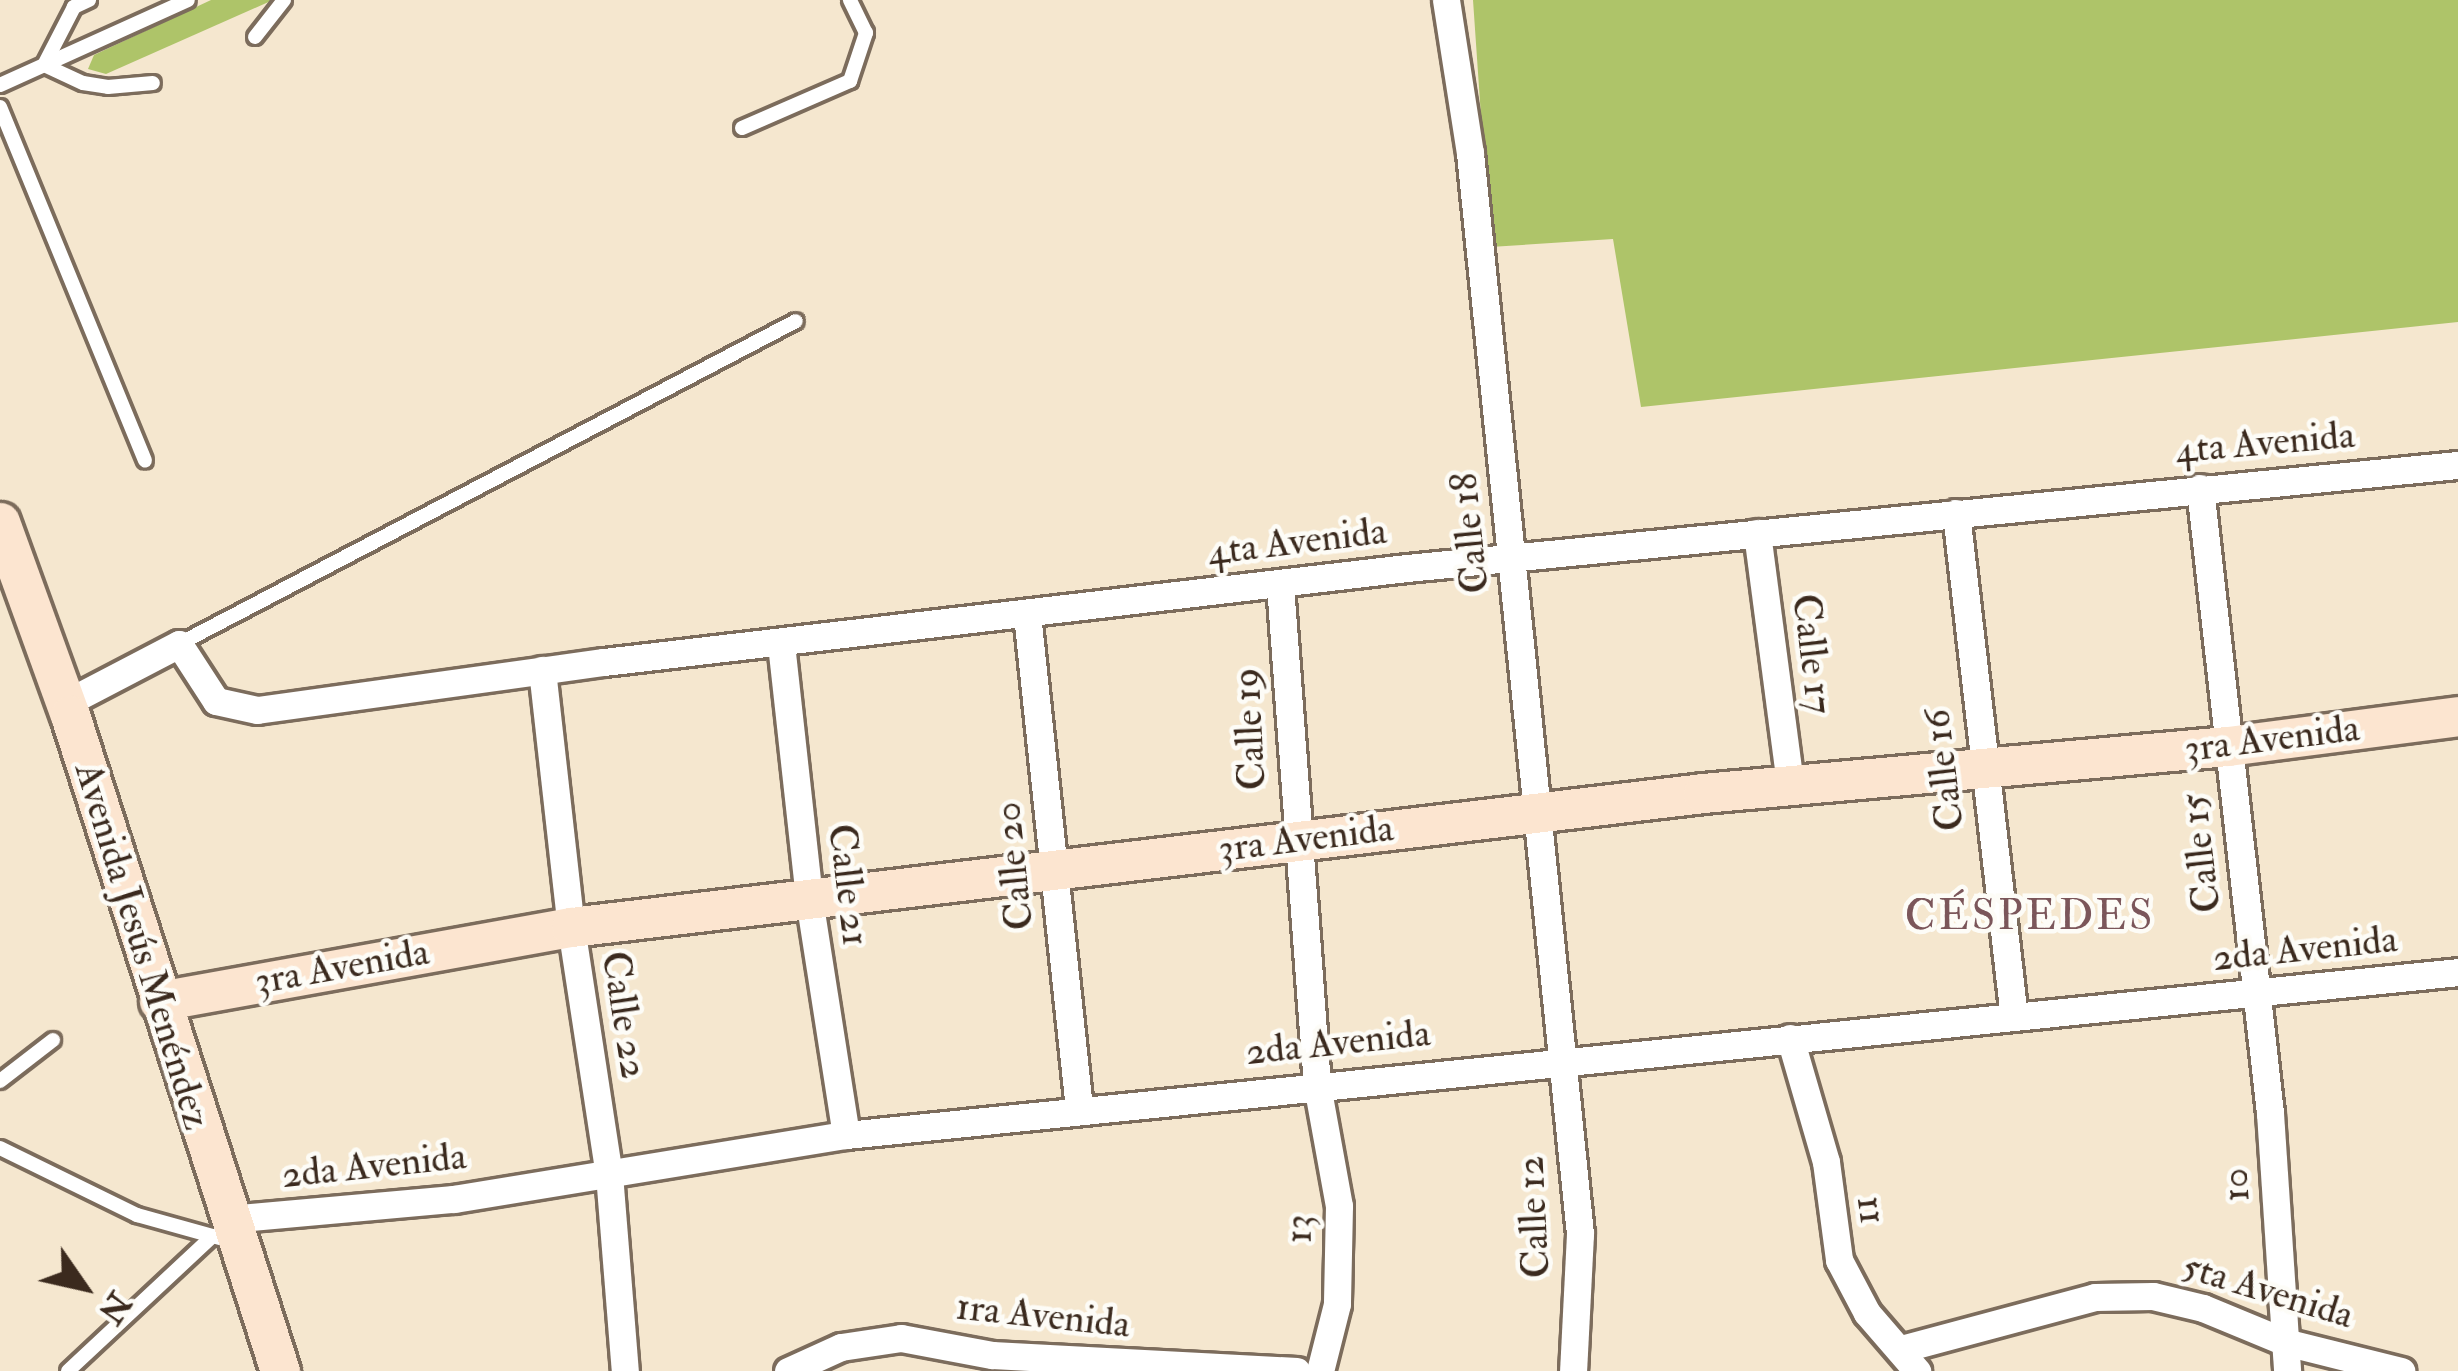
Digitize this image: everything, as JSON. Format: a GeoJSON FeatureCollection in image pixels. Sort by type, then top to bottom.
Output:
{"type":"FeatureCollection","features":[{"type":"Feature","properties":{"kind":"street","name":"Calle 18"},"geometry":{"type":"LineString","coordinates":[[1446,0],[1470,153],[1540,812],[1561,1060]]}},
{"type":"Feature","properties":{"kind":"street","name":"4ta Avenida"},"geometry":{"type":"LineString","coordinates":[[179,644],[216,701],[257,710],[542,670],[1511,558],[2458,465]]}},
{"type":"Feature","properties":{"kind":"street","name":"Calle 15"},"geometry":{"type":"LineString","coordinates":[[2200,488],[2257,995]]}},
{"type":"Feature","properties":{"kind":"street","name":"Calle 16"},"geometry":{"type":"LineString","coordinates":[[1956,513],[2014,1017]]}},
{"type":"Feature","properties":{"kind":"street","name":"Calle 17"},"geometry":{"type":"LineString","coordinates":[[1757,533],[1790,785]]}},
{"type":"Feature","properties":{"kind":"street","name":"Avenida Jesús Menéndez"},"geometry":{"type":"LineString","coordinates":[[2,537],[66,703],[226,1232],[280,1371]]}},
{"type":"Feature","properties":{"kind":"street","name":"Calle 19"},"geometry":{"type":"LineString","coordinates":[[1280,585],[1295,840],[1317,1085]]}},
{"type":"Feature","properties":{"kind":"street","name":"Calle 20"},"geometry":{"type":"LineString","coordinates":[[1027,614],[1079,1109]]}},
{"type":"Feature","properties":{"kind":"street"},"geometry":{"type":"LineString","coordinates":[[66,703],[179,644]]}},
{"type":"Feature","properties":{"kind":"street","name":"Calle 21"},"geometry":{"type":"LineString","coordinates":[[781,644],[809,899],[846,1135]]}},
{"type":"Feature","properties":{"kind":"street","name":"Calle 22"},"geometry":{"type":"LineString","coordinates":[[542,670],[571,927],[609,1174],[626,1371]]}},
{"type":"Feature","properties":{"kind":"street","name":"3ra Avenida"},"geometry":{"type":"LineString","coordinates":[[158,1001],[571,927],[1540,812],[2228,746],[2458,716]]}},
{"type":"Feature","properties":{"kind":"street","name":"2da Avenida"},"geometry":{"type":"LineString","coordinates":[[226,1232],[846,1135],[2458,971]]}},
{"type":"Feature","properties":{"kind":"street","name":"10"},"geometry":{"type":"LineString","coordinates":[[2257,995],[2287,1371]]}},
{"type":"Feature","properties":{"kind":"street","name":"11"},"geometry":{"type":"LineString","coordinates":[[1790,1038],[1826,1162],[1839,1260],[1867,1313],[1909,1360]]}},
{"type":"Feature","properties":{"kind":"street","name":"Calle 12"},"geometry":{"type":"LineString","coordinates":[[1561,1060],[1580,1234],[1574,1371]]}},
{"type":"Feature","properties":{"kind":"street","name":"13"},"geometry":{"type":"LineString","coordinates":[[1317,1085],[1339,1206],[1337,1304],[1320,1371]]}},
{"type":"Feature","properties":{"kind":"street","name":"5ta Avenida"},"geometry":{"type":"LineString","coordinates":[[1909,1360],[2095,1297],[2153,1297],[2203,1308],[2285,1342],[2401,1371]]}},
{"type":"Feature","properties":{"kind":"street","name":"1ra Avenida"},"geometry":{"type":"LineString","coordinates":[[788,1371],[841,1347],[901,1338],[992,1354],[1297,1371]]}},
{"type":"Feature","properties":{"kind":"lane"},"geometry":{"type":"LineString","coordinates":[[44,65],[74,7],[89,0]]}},
{"type":"Feature","properties":{"kind":"lane"},"geometry":{"type":"LineString","coordinates":[[0,85],[188,0]]}},
{"type":"Feature","properties":{"kind":"lane"},"geometry":{"type":"LineString","coordinates":[[255,37],[284,0]]}},
{"type":"Feature","properties":{"kind":"lane"},"geometry":{"type":"LineString","coordinates":[[742,128],[850,81],[866,33],[850,0]]}},
{"type":"Feature","properties":{"kind":"lane"},"geometry":{"type":"LineString","coordinates":[[44,65],[83,83],[108,88],[153,82]]}},
{"type":"Feature","properties":{"kind":"lane"},"geometry":{"type":"LineString","coordinates":[[0,107],[145,460]]}},
{"type":"Feature","properties":{"kind":"lane"},"geometry":{"type":"LineString","coordinates":[[179,644],[796,321]]}},
{"type":"Feature","properties":{"kind":"lane"},"geometry":{"type":"LineString","coordinates":[[0,1081],[53,1040]]}},
{"type":"Feature","properties":{"kind":"lane"},"geometry":{"type":"LineString","coordinates":[[0,1148],[137,1215],[226,1232]]}},
{"type":"Feature","properties":{"kind":"lane"},"geometry":{"type":"LineString","coordinates":[[68,1371],[226,1232]]}},
{"type":"Feature","properties":{"kind":"green space"},"geometry":{"type":"Polygon","coordinates":[[[211,0],[273,0],[106,74],[88,69],[94,55],[211,0]]]}},
{"type":"Feature","properties":{"kind":"green space"},"geometry":{"type":"Polygon","coordinates":[[[1473,0],[2458,0],[2458,322],[1641,407],[1613,239],[1490,247],[1473,0]]]}},
{"type":"Feature","properties":{"kind":"district","name":"CÉSPEDES"},"geometry":{"type":"Point","coordinates":[2030,916]}}]}
